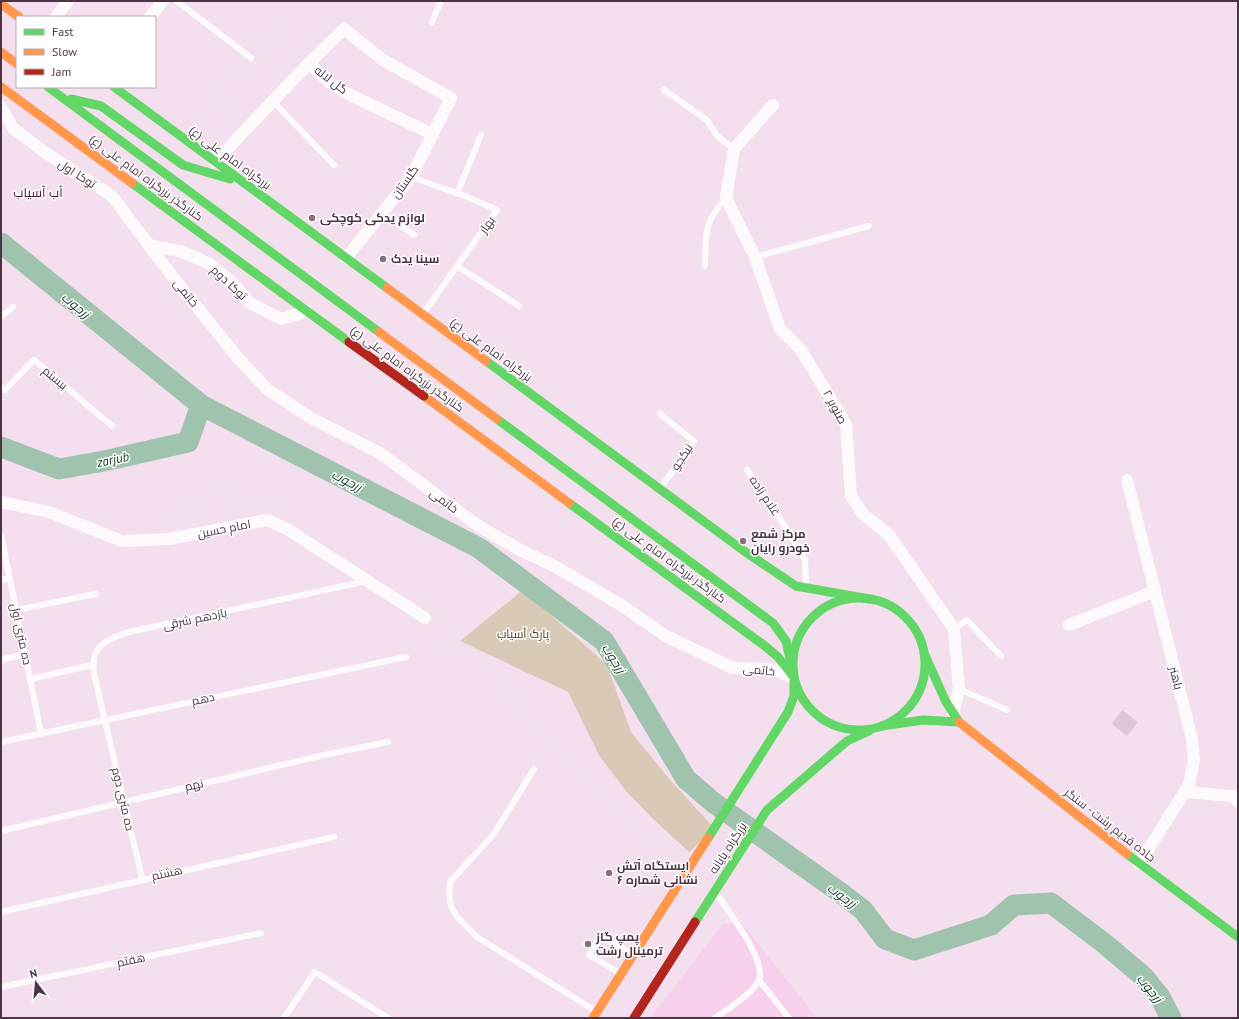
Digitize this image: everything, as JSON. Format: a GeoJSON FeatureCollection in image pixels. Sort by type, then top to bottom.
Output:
{"type":"FeatureCollection","features":[{"type":"Feature","properties":{"kind":"main road"},"geometry":{"type":"LineString","coordinates":[[1,4],[18,16]]}},
{"type":"Feature","properties":{"kind":"main road"},"geometry":{"type":"LineString","coordinates":[[1,52],[16,63]]}},
{"type":"Feature","properties":{"kind":"main road","name":"کنارگذر بزرگراه امام علی (ع)"},"geometry":{"type":"LineString","coordinates":[[1,87],[310,304],[765,646],[778,657],[794,678]]}},
{"type":"Feature","properties":{"kind":"main road"},"geometry":{"type":"LineString","coordinates":[[49,88],[773,623],[781,631],[787,643],[794,678],[804,702],[825,721],[839,728],[867,730],[924,720],[956,718],[940,691],[917,632],[905,617],[887,605],[869,599],[854,599],[834,603],[823,609],[809,621],[801,632],[794,649],[793,661],[794,678],[794,696],[788,712],[595,1015]]}},
{"type":"Feature","properties":{"kind":"main road","name":"بزرگراه امام علی (ع)"},"geometry":{"type":"LineString","coordinates":[[115,88],[154,131],[216,162],[660,489],[788,581],[796,586],[869,599]]}},
{"type":"Feature","properties":{"kind":"main road"},"geometry":{"type":"LineString","coordinates":[[61,96],[100,106],[154,131],[183,165],[243,182]]}},
{"type":"Feature","properties":{"kind":"main road"},"geometry":{"type":"LineString","coordinates":[[137,153],[154,131]]}},
{"type":"Feature","properties":{"kind":"main road"},"geometry":{"type":"LineString","coordinates":[[310,304],[322,289]]}},
{"type":"Feature","properties":{"kind":"main road"},"geometry":{"type":"LineString","coordinates":[[881,727],[901,715],[917,696],[924,675],[924,653]]}},
{"type":"Feature","properties":{"kind":"main road","name":"جاده قدیم رشت - سنگر"},"geometry":{"type":"LineString","coordinates":[[956,718],[1139,864],[1238,937]]}},
{"type":"Feature","properties":{"kind":"main road","name":"بزرگراه پایانه"},"geometry":{"type":"LineString","coordinates":[[634,1018],[766,812],[776,800],[847,741],[881,727]]}},
{"type":"Feature","properties":{"kind":"street"},"geometry":{"type":"LineString","coordinates":[[57,16],[68,1]]}},
{"type":"Feature","properties":{"kind":"street"},"geometry":{"type":"LineString","coordinates":[[151,16],[163,1]]}},
{"type":"Feature","properties":{"kind":"street","name":"گلستان"},"geometry":{"type":"LineString","coordinates":[[309,63],[344,29],[383,60],[451,98],[411,177],[346,258]]}},
{"type":"Feature","properties":{"kind":"street","name":"گل لاله"},"geometry":{"type":"LineString","coordinates":[[216,162],[272,100],[309,63],[330,83],[346,93],[432,134]]}},
{"type":"Feature","properties":{"kind":"street"},"geometry":{"type":"LineString","coordinates":[[726,198],[734,148],[773,105]]}},
{"type":"Feature","properties":{"kind":"street","name":"توکا اول"},"geometry":{"type":"LineString","coordinates":[[1,107],[13,128],[43,152],[112,196],[149,245]]}},
{"type":"Feature","properties":{"kind":"street","name":"صنوبر ۲"},"geometry":{"type":"LineString","coordinates":[[726,198],[755,257],[780,329],[801,350],[846,424],[851,496],[863,514],[889,535],[954,629],[959,689],[956,718]]}},
{"type":"Feature","properties":{"kind":"street","name":"توکا دوم"},"geometry":{"type":"LineString","coordinates":[[149,245],[183,252],[210,264],[234,284],[250,303],[281,319],[299,314],[310,304]]}},
{"type":"Feature","properties":{"kind":"street","name":"خاتمی"},"geometry":{"type":"LineString","coordinates":[[149,245],[238,358],[268,390],[311,418],[380,453],[477,525],[520,550],[554,566],[621,605],[666,636],[733,668],[771,669],[794,678]]}},
{"type":"Feature","properties":{"kind":"street","name":"باهنر"},"geometry":{"type":"LineString","coordinates":[[1127,480],[1192,739],[1194,760],[1189,785],[1139,864]]}},
{"type":"Feature","properties":{"kind":"street","name":"امام حسین"},"geometry":{"type":"LineString","coordinates":[[1,502],[49,512],[122,541],[169,539],[267,520],[287,530],[367,581],[428,614]]}},
{"type":"Feature","properties":{"kind":"street"},"geometry":{"type":"LineString","coordinates":[[1069,625],[1155,591]]}},
{"type":"Feature","properties":{"kind":"street"},"geometry":{"type":"LineString","coordinates":[[1184,792],[1232,796],[1238,802]]}},
{"type":"Feature","properties":{"kind":"lane"},"geometry":{"type":"LineString","coordinates":[[177,1],[251,58]]}},
{"type":"Feature","properties":{"kind":"lane"},"geometry":{"type":"LineString","coordinates":[[432,22],[441,1]]}},
{"type":"Feature","properties":{"kind":"lane"},"geometry":{"type":"LineString","coordinates":[[664,90],[707,120],[717,136],[734,148]]}},
{"type":"Feature","properties":{"kind":"lane"},"geometry":{"type":"LineString","coordinates":[[272,100],[334,165]]}},
{"type":"Feature","properties":{"kind":"lane"},"geometry":{"type":"LineString","coordinates":[[457,194],[481,135]]}},
{"type":"Feature","properties":{"kind":"lane","name":"بهار"},"geometry":{"type":"LineString","coordinates":[[411,177],[497,210],[423,314]]}},
{"type":"Feature","properties":{"kind":"lane"},"geometry":{"type":"LineString","coordinates":[[705,266],[706,228],[714,211],[726,198]]}},
{"type":"Feature","properties":{"kind":"lane"},"geometry":{"type":"LineString","coordinates":[[382,213],[414,235]]}},
{"type":"Feature","properties":{"kind":"lane"},"geometry":{"type":"LineString","coordinates":[[755,257],[869,226]]}},
{"type":"Feature","properties":{"kind":"lane"},"geometry":{"type":"LineString","coordinates":[[457,266],[519,306]]}},
{"type":"Feature","properties":{"kind":"lane"},"geometry":{"type":"LineString","coordinates":[[1,317],[13,307]]}},
{"type":"Feature","properties":{"kind":"lane","name":"بیستم"},"geometry":{"type":"LineString","coordinates":[[1,387],[5,390],[34,360],[112,426]]}},
{"type":"Feature","properties":{"kind":"lane","name":"نیکجو"},"geometry":{"type":"LineString","coordinates":[[660,414],[694,441],[660,489]]}},
{"type":"Feature","properties":{"kind":"lane","name":"غلام زاده"},"geometry":{"type":"LineString","coordinates":[[747,470],[790,534],[805,560],[807,588]]}},
{"type":"Feature","properties":{"kind":"lane","name":"ده متری اول"},"geometry":{"type":"LineString","coordinates":[[1,535],[42,733]]}},
{"type":"Feature","properties":{"kind":"lane"},"geometry":{"type":"LineString","coordinates":[[1,580],[9,578]]}},
{"type":"Feature","properties":{"kind":"lane","name":"یازدهم شرقی"},"geometry":{"type":"LineString","coordinates":[[92,665],[95,651],[108,639],[367,581]]}},
{"type":"Feature","properties":{"kind":"lane"},"geometry":{"type":"LineString","coordinates":[[16,610],[96,594]]}},
{"type":"Feature","properties":{"kind":"lane"},"geometry":{"type":"LineString","coordinates":[[954,629],[967,620],[1001,656]]}},
{"type":"Feature","properties":{"kind":"lane"},"geometry":{"type":"LineString","coordinates":[[1,660],[25,654]]}},
{"type":"Feature","properties":{"kind":"lane","name":"دهم"},"geometry":{"type":"LineString","coordinates":[[1,742],[104,719],[406,657]]}},
{"type":"Feature","properties":{"kind":"lane"},"geometry":{"type":"LineString","coordinates":[[30,679],[92,665],[104,719]]}},
{"type":"Feature","properties":{"kind":"lane"},"geometry":{"type":"LineString","coordinates":[[959,689],[1006,710]]}},
{"type":"Feature","properties":{"kind":"lane","name":"ده متری دوم"},"geometry":{"type":"LineString","coordinates":[[104,719],[142,878]]}},
{"type":"Feature","properties":{"kind":"lane","name":"نهم"},"geometry":{"type":"LineString","coordinates":[[1,831],[123,801],[388,742]]}},
{"type":"Feature","properties":{"kind":"lane"},"geometry":{"type":"LineString","coordinates":[[534,769],[494,834],[450,882],[449,894],[451,906],[457,917],[478,937],[595,1015]]}},
{"type":"Feature","properties":{"kind":"lane","name":"هشتم"},"geometry":{"type":"LineString","coordinates":[[1,912],[142,878],[334,836]]}},
{"type":"Feature","properties":{"kind":"lane"},"geometry":{"type":"LineString","coordinates":[[715,892],[750,944],[760,971],[759,980],[753,989],[715,1018]]}},
{"type":"Feature","properties":{"kind":"lane","name":"هفتم"},"geometry":{"type":"LineString","coordinates":[[1,987],[261,933]]}},
{"type":"Feature","properties":{"kind":"lane"},"geometry":{"type":"LineString","coordinates":[[621,974],[589,955],[601,936],[634,955]]}},
{"type":"Feature","properties":{"kind":"lane"},"geometry":{"type":"LineString","coordinates":[[284,1018],[315,972],[388,1018]]}},
{"type":"Feature","properties":{"kind":"lane"},"geometry":{"type":"LineString","coordinates":[[759,980],[789,1018]]}},
{"type":"Feature","properties":{"kind":"path"},"geometry":{"type":"LineString","coordinates":[[243,132],[216,92],[285,26]]}},
{"type":"Feature","properties":{"kind":"path"},"geometry":{"type":"LineString","coordinates":[[169,539],[173,520],[196,498],[224,493],[276,507],[289,516]]}},
{"type":"Feature","properties":{"kind":"path"},"geometry":{"type":"LineString","coordinates":[[428,614],[450,622],[564,757],[686,872]]}},
{"type":"Feature","properties":{"kind":"path"},"geometry":{"type":"LineString","coordinates":[[406,657],[469,646]]}},
{"type":"Feature","properties":{"kind":"shaded area"},"geometry":{"type":"Polygon","coordinates":[[[741,922],[817,1018],[650,1018],[723,924],[741,922]]]}},
{"type":"Feature","properties":{"kind":"green space","name":"پارک آسیاب"},"geometry":{"type":"Polygon","coordinates":[[[523,590],[607,665],[631,732],[672,782],[715,829],[689,852],[652,818],[626,791],[599,755],[568,692],[460,641],[523,590]]]}},
{"type":"Feature","properties":{"kind":"building"},"geometry":{"type":"Polygon","coordinates":[[[1122,710],[1138,722],[1127,736],[1112,724],[1122,710]]]}},
{"type":"Feature","properties":{"kind":"waterway","name":"زرجوب"},"geometry":{"type":"LineString","coordinates":[[1,243],[201,405],[479,548],[604,641],[686,779],[714,803],[863,910],[885,939],[914,950],[991,925],[1014,905],[1051,903],[1105,944],[1144,977],[1160,997],[1171,1018]]}},
{"type":"Feature","properties":{"kind":"waterway","name":"zarjub"},"geometry":{"type":"LineString","coordinates":[[1,447],[59,469],[104,461],[188,442],[201,405]]}},
{"type":"Feature","properties":{"kind":"traffic: fast"},"geometry":{"type":"LineString","coordinates":[[49,88],[379,332]]}},
{"type":"Feature","properties":{"kind":"traffic: fast"},"geometry":{"type":"LineString","coordinates":[[115,88],[387,288]]}},
{"type":"Feature","properties":{"kind":"traffic: fast"},"geometry":{"type":"LineString","coordinates":[[71,99],[101,106],[183,165],[230,179]]}},
{"type":"Feature","properties":{"kind":"traffic: fast"},"geometry":{"type":"LineString","coordinates":[[132,183],[349,342]]}},
{"type":"Feature","properties":{"kind":"traffic: fast"},"geometry":{"type":"LineString","coordinates":[[486,361],[744,551],[796,586],[869,599]]}},
{"type":"Feature","properties":{"kind":"traffic: fast"},"geometry":{"type":"LineString","coordinates":[[497,419],[773,623],[786,641],[794,677]]}},
{"type":"Feature","properties":{"kind":"traffic: fast"},"geometry":{"type":"LineString","coordinates":[[569,503],[765,646],[778,657],[793,676]]}},
{"type":"Feature","properties":{"kind":"traffic: fast"},"geometry":{"type":"LineString","coordinates":[[865,598],[884,603],[896,609],[906,617],[914,627],[920,639],[924,651],[925,664],[924,677],[920,689],[914,701],[906,711],[896,719],[884,725],[872,729],[853,730],[834,725],[822,719],[812,711],[804,701],[798,689],[794,677],[793,658],[798,639],[804,627],[812,617],[822,609],[834,603],[846,599],[865,598]]}},
{"type":"Feature","properties":{"kind":"traffic: fast"},"geometry":{"type":"LineString","coordinates":[[882,726],[923,720],[959,722],[946,702],[924,653]]}},
{"type":"Feature","properties":{"kind":"traffic: fast"},"geometry":{"type":"LineString","coordinates":[[708,838],[788,712],[794,696],[794,680]]}},
{"type":"Feature","properties":{"kind":"traffic: fast"},"geometry":{"type":"LineString","coordinates":[[695,922],[767,810],[847,741],[869,731]]}},
{"type":"Feature","properties":{"kind":"traffic: fast"},"geometry":{"type":"LineString","coordinates":[[1127,854],[1238,937]]}},
{"type":"Feature","properties":{"kind":"traffic: slow"},"geometry":{"type":"LineString","coordinates":[[1,4],[18,16]]}},
{"type":"Feature","properties":{"kind":"traffic: slow"},"geometry":{"type":"LineString","coordinates":[[1,52],[16,63]]}},
{"type":"Feature","properties":{"kind":"traffic: slow"},"geometry":{"type":"LineString","coordinates":[[1,87],[132,183]]}},
{"type":"Feature","properties":{"kind":"traffic: slow"},"geometry":{"type":"LineString","coordinates":[[387,288],[486,361]]}},
{"type":"Feature","properties":{"kind":"traffic: slow"},"geometry":{"type":"LineString","coordinates":[[379,332],[497,419]]}},
{"type":"Feature","properties":{"kind":"traffic: slow"},"geometry":{"type":"LineString","coordinates":[[424,396],[569,503]]}},
{"type":"Feature","properties":{"kind":"traffic: slow"},"geometry":{"type":"LineString","coordinates":[[959,722],[1127,854]]}},
{"type":"Feature","properties":{"kind":"traffic: slow"},"geometry":{"type":"LineString","coordinates":[[593,1018],[708,838]]}},
{"type":"Feature","properties":{"kind":"traffic: jam"},"geometry":{"type":"LineString","coordinates":[[349,342],[424,396]]}},
{"type":"Feature","properties":{"kind":"traffic: jam"},"geometry":{"type":"LineString","coordinates":[[634,1018],[695,922]]}},
{"type":"Feature","properties":{"kind":"place","name":"لوازم یدکی کوچکی"},"geometry":{"type":"Point","coordinates":[312,218]}},
{"type":"Feature","properties":{"kind":"place","name":"سینا یدک"},"geometry":{"type":"Point","coordinates":[383,259]}},
{"type":"Feature","properties":{"kind":"place","name":"مرکز شمع خودرو رایان"},"geometry":{"type":"Point","coordinates":[743,541]}},
{"type":"Feature","properties":{"kind":"place","name":"ایستگاه آتش نشانی شماره ۶"},"geometry":{"type":"Point","coordinates":[609,873]}},
{"type":"Feature","properties":{"kind":"place","name":"پمپ گاز ترمینال رشت"},"geometry":{"type":"Point","coordinates":[588,944]}},
{"type":"Feature","properties":{"kind":"district","name":"آب آسیاب"},"geometry":{"type":"Point","coordinates":[38,192]}}]}
